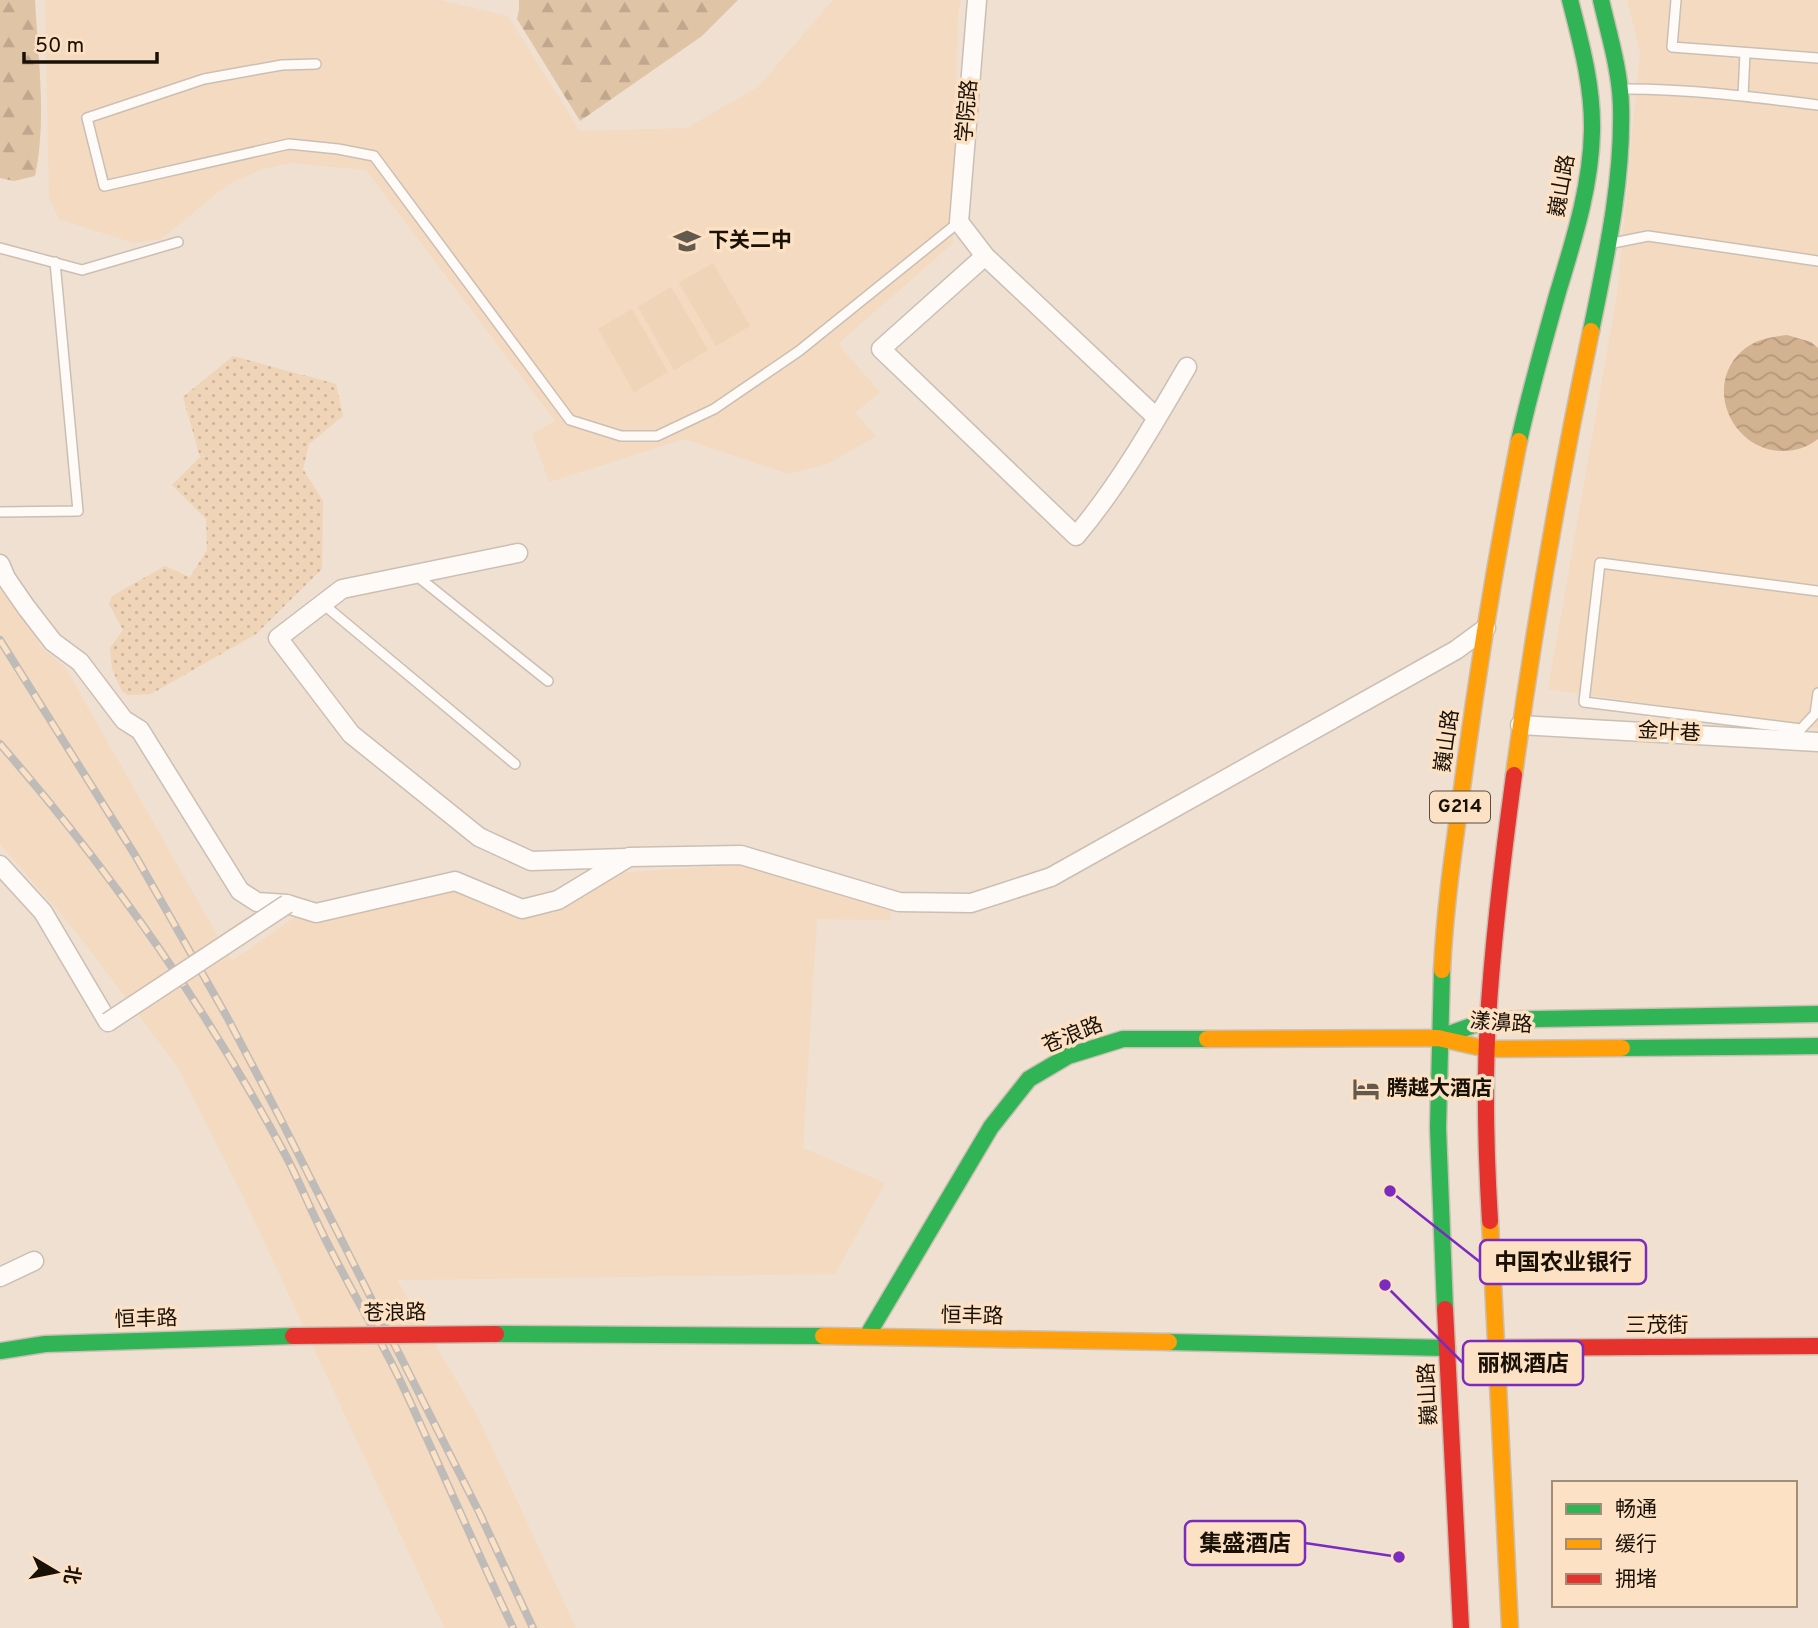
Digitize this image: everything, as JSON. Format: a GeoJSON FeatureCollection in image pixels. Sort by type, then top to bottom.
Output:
{"type":"FeatureCollection","features":[{"type":"Feature","properties":{"kind":"main road","name":"巍山路"},"geometry":{"type":"LineString","coordinates":[[1510,1628],[1487,1165],[1488,1020],[1495,920],[1520,725],[1566,451],[1591,240],[1589,91],[1570,0]]}},
{"type":"Feature","properties":{"kind":"main road","name":"巍山路"},"geometry":{"type":"LineString","coordinates":[[1461,1628],[1438,1151],[1438,1038],[1442,961],[1450,880],[1486,628],[1525,412],[1621,155],[1620,89],[1601,0]]}},
{"type":"Feature","properties":{"kind":"main road"},"geometry":{"type":"LineString","coordinates":[[1589,91],[1620,89]]}},
{"type":"Feature","properties":{"kind":"main road","name":"漾濞路"},"geometry":{"type":"LineString","coordinates":[[1438,1038],[1488,1020],[1818,1014]]}},
{"type":"Feature","properties":{"kind":"main road","name":"漾濞路"},"geometry":{"type":"LineString","coordinates":[[1438,1038],[1487,1049],[1818,1046]]}},
{"type":"Feature","properties":{"kind":"main road","name":"苍浪路"},"geometry":{"type":"LineString","coordinates":[[867,1336],[991,1127],[1029,1079],[1068,1056],[1123,1039],[1438,1038]]}},
{"type":"Feature","properties":{"kind":"main road","name":"苍浪路"},"geometry":{"type":"LineString","coordinates":[[293,1336],[496,1334]]}},
{"type":"Feature","properties":{"kind":"main road","name":"恒丰路"},"geometry":{"type":"LineString","coordinates":[[496,1334],[867,1336],[1447,1348]]}},
{"type":"Feature","properties":{"kind":"main road","name":"恒丰路"},"geometry":{"type":"LineString","coordinates":[[0,1351],[45,1344],[293,1336]]}},
{"type":"Feature","properties":{"kind":"main road","name":"三茂街"},"geometry":{"type":"LineString","coordinates":[[1496,1348],[1818,1346]]}},
{"type":"Feature","properties":{"kind":"street","name":"学院路"},"geometry":{"type":"LineString","coordinates":[[959,222],[977,0]]}},
{"type":"Feature","properties":{"kind":"street"},"geometry":{"type":"LineString","coordinates":[[959,222],[985,256],[1157,418]]}},
{"type":"Feature","properties":{"kind":"street"},"geometry":{"type":"LineString","coordinates":[[985,256],[881,349],[1076,536],[1157,418],[1186,368]]}},
{"type":"Feature","properties":{"kind":"street"},"geometry":{"type":"LineString","coordinates":[[518,553],[342,590],[278,638],[351,734],[479,837],[531,862],[741,855],[899,902],[971,903],[1051,877],[1456,650],[1486,628]]}},
{"type":"Feature","properties":{"kind":"street"},"geometry":{"type":"LineString","coordinates":[[0,564],[6,578],[53,642],[80,662],[124,720],[140,730],[240,891],[257,902],[287,904],[316,913],[455,881],[522,909],[558,900],[629,857]]}},
{"type":"Feature","properties":{"kind":"street","name":"金叶巷"},"geometry":{"type":"LineString","coordinates":[[1520,725],[1818,742]]}},
{"type":"Feature","properties":{"kind":"street"},"geometry":{"type":"LineString","coordinates":[[0,865],[43,912],[108,1022],[287,904]]}},
{"type":"Feature","properties":{"kind":"street"},"geometry":{"type":"LineString","coordinates":[[0,1277],[34,1261]]}},
{"type":"Feature","properties":{"kind":"lane"},"geometry":{"type":"LineString","coordinates":[[1676,0],[1672,47],[1818,58]]}},
{"type":"Feature","properties":{"kind":"lane"},"geometry":{"type":"LineString","coordinates":[[1743,96],[1745,52]]}},
{"type":"Feature","properties":{"kind":"lane"},"geometry":{"type":"LineString","coordinates":[[316,64],[282,65],[204,79],[87,118],[104,186],[211,164],[289,144],[374,156],[570,420],[621,436],[657,436],[714,409],[799,351],[959,222]]}},
{"type":"Feature","properties":{"kind":"lane"},"geometry":{"type":"LineString","coordinates":[[1620,89],[1658,89],[1743,96],[1818,106]]}},
{"type":"Feature","properties":{"kind":"lane"},"geometry":{"type":"LineString","coordinates":[[1591,240],[1648,236],[1818,261]]}},
{"type":"Feature","properties":{"kind":"lane"},"geometry":{"type":"LineString","coordinates":[[0,248],[82,270],[178,242]]}},
{"type":"Feature","properties":{"kind":"lane"},"geometry":{"type":"LineString","coordinates":[[0,512],[78,512],[55,262]]}},
{"type":"Feature","properties":{"kind":"lane"},"geometry":{"type":"LineString","coordinates":[[1818,591],[1600,563],[1584,702],[1801,729],[1815,714],[1818,693]]}},
{"type":"Feature","properties":{"kind":"lane"},"geometry":{"type":"LineString","coordinates":[[415,574],[548,681]]}},
{"type":"Feature","properties":{"kind":"lane"},"geometry":{"type":"LineString","coordinates":[[323,604],[515,764]]}},
{"type":"Feature","properties":{"kind":"shaded area","name":"下关二中"},"geometry":{"type":"Polygon","coordinates":[[[45,0],[439,0],[508,16],[580,131],[687,128],[758,87],[833,0],[961,0],[958,14],[953,243],[838,344],[880,392],[855,413],[876,436],[829,463],[789,474],[684,439],[549,482],[532,434],[555,421],[366,170],[291,163],[259,170],[227,185],[161,239],[134,243],[59,219],[49,197],[45,0]]]}},
{"type":"Feature","properties":{"kind":"shaded area"},"geometry":{"type":"Polygon","coordinates":[[[1627,0],[1818,0],[1818,728],[1548,689],[1617,295],[1640,52],[1627,0]]]}},
{"type":"Feature","properties":{"kind":"shaded area"},"geometry":{"type":"Polygon","coordinates":[[[713,263],[750,326],[716,346],[679,283],[713,263]]]}},
{"type":"Feature","properties":{"kind":"shaded area"},"geometry":{"type":"Polygon","coordinates":[[[671,287],[708,350],[674,370],[638,307],[671,287]]]}},
{"type":"Feature","properties":{"kind":"shaded area"},"geometry":{"type":"Polygon","coordinates":[[[632,309],[668,372],[634,392],[598,329],[632,309]]]}},
{"type":"Feature","properties":{"kind":"shaded area"},"geometry":{"type":"Polygon","coordinates":[[[233,356],[336,384],[343,416],[309,444],[303,469],[323,501],[322,569],[256,634],[151,694],[128,695],[122,691],[112,669],[110,648],[123,630],[109,604],[112,596],[165,566],[190,577],[207,550],[206,519],[172,485],[200,457],[183,397],[233,356]]]}},
{"type":"Feature","properties":{"kind":"shaded area"},"geometry":{"type":"Polygon","coordinates":[[[0,572],[41,647],[65,667],[232,961],[295,917],[452,889],[523,913],[616,873],[739,865],[892,906],[890,920],[817,919],[803,1148],[885,1183],[835,1274],[397,1280],[478,1417],[576,1628],[444,1628],[241,1192],[177,1066],[78,934],[0,844],[0,572]]]}},
{"type":"Feature","properties":{"kind":"green space"},"geometry":{"type":"Polygon","coordinates":[[[0,0],[35,0],[41,88],[39,154],[35,176],[14,181],[0,178],[0,0]]]}},
{"type":"Feature","properties":{"kind":"green space"},"geometry":{"type":"Polygon","coordinates":[[[519,0],[738,0],[702,36],[580,121],[517,19],[519,0]]]}},
{"type":"Feature","properties":{"kind":"water"},"geometry":{"type":"Polygon","coordinates":[[[1787,335],[1811,342],[1818,348],[1818,439],[1802,448],[1783,451],[1765,448],[1737,429],[1724,398],[1730,365],[1742,351],[1763,339],[1787,335]]]}},
{"type":"Feature","properties":{"kind":"railway"},"geometry":{"type":"LineString","coordinates":[[0,640],[135,855],[227,1017],[479,1512],[533,1628]]}},
{"type":"Feature","properties":{"kind":"railway"},"geometry":{"type":"LineString","coordinates":[[0,744],[80,841],[155,942],[256,1101],[286,1156],[329,1247],[399,1378],[513,1628]]}},
{"type":"Feature","properties":{"kind":"traffic: fast"},"geometry":{"type":"LineString","coordinates":[[1519,441],[1537,366],[1581,212],[1589,172],[1592,114],[1582,48],[1570,0]]}},
{"type":"Feature","properties":{"kind":"traffic: fast"},"geometry":{"type":"LineString","coordinates":[[1591,331],[1612,219],[1621,134],[1619,79],[1601,0]]}},
{"type":"Feature","properties":{"kind":"traffic: fast"},"geometry":{"type":"LineString","coordinates":[[1442,970],[1438,1128],[1445,1309]]}},
{"type":"Feature","properties":{"kind":"traffic: fast"},"geometry":{"type":"LineString","coordinates":[[1438,1038],[1488,1020],[1818,1014]]}},
{"type":"Feature","properties":{"kind":"traffic: fast"},"geometry":{"type":"LineString","coordinates":[[867,1336],[991,1127],[1029,1079],[1068,1056],[1123,1039],[1207,1039]]}},
{"type":"Feature","properties":{"kind":"traffic: fast"},"geometry":{"type":"LineString","coordinates":[[1622,1048],[1818,1046]]}},
{"type":"Feature","properties":{"kind":"traffic: fast"},"geometry":{"type":"LineString","coordinates":[[496,1334],[823,1336]]}},
{"type":"Feature","properties":{"kind":"traffic: fast"},"geometry":{"type":"LineString","coordinates":[[0,1351],[45,1344],[293,1336]]}},
{"type":"Feature","properties":{"kind":"traffic: fast"},"geometry":{"type":"LineString","coordinates":[[1169,1342],[1447,1348]]}},
{"type":"Feature","properties":{"kind":"traffic: slow"},"geometry":{"type":"LineString","coordinates":[[1514,775],[1548,552],[1591,331]]}},
{"type":"Feature","properties":{"kind":"traffic: slow"},"geometry":{"type":"LineString","coordinates":[[1442,970],[1445,921],[1476,690],[1519,441]]}},
{"type":"Feature","properties":{"kind":"traffic: slow"},"geometry":{"type":"LineString","coordinates":[[1207,1039],[1438,1038],[1487,1049],[1622,1048]]}},
{"type":"Feature","properties":{"kind":"traffic: slow"},"geometry":{"type":"LineString","coordinates":[[1490,1221],[1510,1628]]}},
{"type":"Feature","properties":{"kind":"traffic: slow"},"geometry":{"type":"LineString","coordinates":[[823,1336],[1169,1342]]}},
{"type":"Feature","properties":{"kind":"traffic: jam"},"geometry":{"type":"LineString","coordinates":[[1490,1221],[1486,1120],[1488,1019],[1514,775]]}},
{"type":"Feature","properties":{"kind":"traffic: jam"},"geometry":{"type":"LineString","coordinates":[[1445,1309],[1461,1628]]}},
{"type":"Feature","properties":{"kind":"traffic: jam"},"geometry":{"type":"LineString","coordinates":[[293,1336],[496,1334]]}},
{"type":"Feature","properties":{"kind":"traffic: jam"},"geometry":{"type":"LineString","coordinates":[[1496,1348],[1818,1346]]}},
{"type":"Feature","properties":{"kind":"place","name":"下关二中"},"geometry":{"type":"Point","coordinates":[687,241]}},
{"type":"Feature","properties":{"kind":"place","name":"腾越大酒店"},"geometry":{"type":"Point","coordinates":[1366,1089]}},
{"type":"Feature","properties":{"kind":"place","name":"中国农业银行"},"geometry":{"type":"Point","coordinates":[1390,1191]}},
{"type":"Feature","properties":{"kind":"place","name":"丽枫酒店"},"geometry":{"type":"Point","coordinates":[1385,1285]}},
{"type":"Feature","properties":{"kind":"place","name":"集盛酒店"},"geometry":{"type":"Point","coordinates":[1399,1557]}}]}
